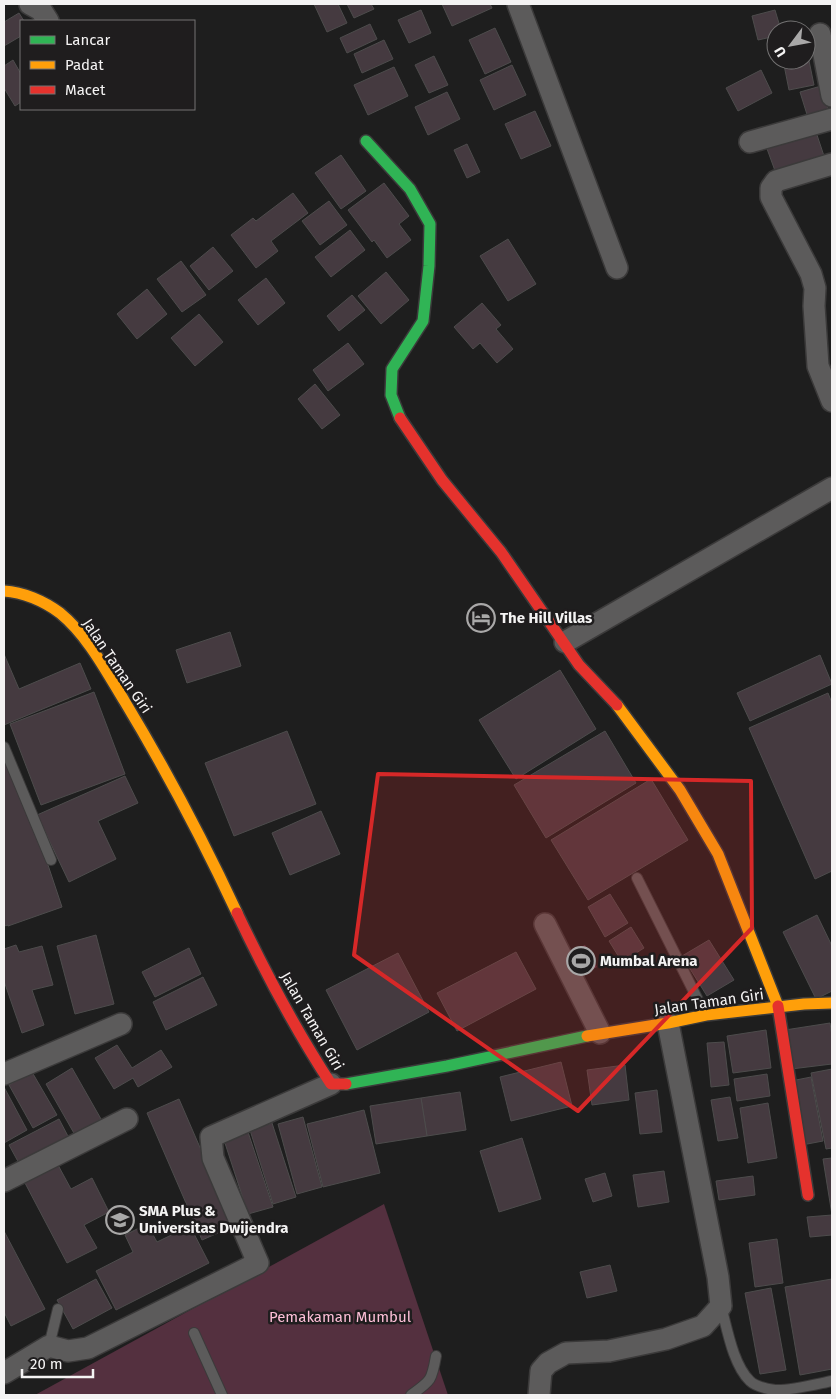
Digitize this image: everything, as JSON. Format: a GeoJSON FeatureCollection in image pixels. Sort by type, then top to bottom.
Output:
{"type":"FeatureCollection","features":[{"type":"Feature","properties":{"kind":"street"},"geometry":{"type":"LineString","coordinates":[[30,4],[41,10],[47,20]]}},
{"type":"Feature","properties":{"kind":"street"},"geometry":{"type":"LineString","coordinates":[[518,4],[617,268]]}},
{"type":"Feature","properties":{"kind":"street"},"geometry":{"type":"LineString","coordinates":[[820,34],[832,96]]}},
{"type":"Feature","properties":{"kind":"street"},"geometry":{"type":"LineString","coordinates":[[750,142],[832,119]]}},
{"type":"Feature","properties":{"kind":"street"},"geometry":{"type":"LineString","coordinates":[[366,141],[410,189],[430,224],[429,266],[423,321],[392,369],[391,395],[399,416],[442,480],[502,552],[579,665],[614,701],[680,790],[718,854],[778,1007],[808,1195]]}},
{"type":"Feature","properties":{"kind":"street"},"geometry":{"type":"LineString","coordinates":[[832,164],[776,182],[771,188],[771,197],[807,264],[815,288],[814,306],[832,401]]}},
{"type":"Feature","properties":{"kind":"street"},"geometry":{"type":"LineString","coordinates":[[565,642],[832,488]]}},
{"type":"Feature","properties":{"kind":"street","name":"Jalan Taman Giri"},"geometry":{"type":"LineString","coordinates":[[4,591],[36,600],[50,606],[64,616],[82,635],[99,660],[137,720],[173,784],[217,870],[250,943],[282,1004],[314,1060],[332,1084],[345,1084],[447,1066],[600,1033],[668,1023],[706,1014],[832,1003]]}},
{"type":"Feature","properties":{"kind":"street"},"geometry":{"type":"LineString","coordinates":[[545,924],[600,1033]]}},
{"type":"Feature","properties":{"kind":"street"},"geometry":{"type":"LineString","coordinates":[[539,1395],[540,1371],[548,1363],[566,1353],[609,1351],[666,1339],[703,1326],[721,1306],[718,1278],[668,1023]]}},
{"type":"Feature","properties":{"kind":"street"},"geometry":{"type":"LineString","coordinates":[[4,1074],[121,1024]]}},
{"type":"Feature","properties":{"kind":"street"},"geometry":{"type":"LineString","coordinates":[[4,1372],[49,1346],[68,1351],[88,1348],[258,1262],[213,1158],[212,1137],[332,1084]]}},
{"type":"Feature","properties":{"kind":"street"},"geometry":{"type":"LineString","coordinates":[[4,1181],[126,1119]]}},
{"type":"Feature","properties":{"kind":"lane"},"geometry":{"type":"LineString","coordinates":[[4,747],[51,860]]}},
{"type":"Feature","properties":{"kind":"lane"},"geometry":{"type":"LineString","coordinates":[[637,878],[706,1014]]}},
{"type":"Feature","properties":{"kind":"lane"},"geometry":{"type":"LineString","coordinates":[[721,1306],[734,1351],[742,1370],[751,1382],[761,1387],[776,1390],[832,1381]]}},
{"type":"Feature","properties":{"kind":"lane"},"geometry":{"type":"LineString","coordinates":[[49,1346],[58,1310]]}},
{"type":"Feature","properties":{"kind":"lane"},"geometry":{"type":"LineString","coordinates":[[194,1333],[222,1395]]}},
{"type":"Feature","properties":{"kind":"lane"},"geometry":{"type":"LineString","coordinates":[[411,1395],[424,1386],[432,1377],[436,1356]]}},
{"type":"Feature","properties":{"kind":"highlighted area"},"geometry":{"type":"Polygon","coordinates":[[[378,774],[751,781],[752,928],[578,1111],[354,955],[378,774]]]}},
{"type":"Feature","properties":{"kind":"green space","name":"Mumbal Arena"},"geometry":{"type":"Polygon","coordinates":[[[585,945],[597,967],[577,978],[564,955],[585,945]]]}},
{"type":"Feature","properties":{"kind":"green space","name":"Pemakaman Mumbul"},"geometry":{"type":"Polygon","coordinates":[[[384,1204],[448,1395],[35,1395],[384,1204]]]}},
{"type":"Feature","properties":{"kind":"building"},"geometry":{"type":"Polygon","coordinates":[[[314,4],[338,4],[347,23],[327,32],[314,4]]]}},
{"type":"Feature","properties":{"kind":"building"},"geometry":{"type":"Polygon","coordinates":[[[347,4],[371,4],[374,9],[354,18],[347,4]]]}},
{"type":"Feature","properties":{"kind":"building"},"geometry":{"type":"Polygon","coordinates":[[[442,4],[490,4],[492,8],[452,26],[442,4]]]}},
{"type":"Feature","properties":{"kind":"building"},"geometry":{"type":"Polygon","coordinates":[[[421,10],[431,33],[409,43],[398,20],[421,10]]]}},
{"type":"Feature","properties":{"kind":"building"},"geometry":{"type":"Polygon","coordinates":[[[775,10],[778,20],[766,20],[766,38],[758,40],[752,16],[775,10]]]}},
{"type":"Feature","properties":{"kind":"building"},"geometry":{"type":"Polygon","coordinates":[[[19,13],[23,20],[20,20],[20,37],[4,46],[4,22],[19,13]]]}},
{"type":"Feature","properties":{"kind":"building"},"geometry":{"type":"Polygon","coordinates":[[[370,24],[377,39],[347,53],[340,38],[370,24]]]}},
{"type":"Feature","properties":{"kind":"building"},"geometry":{"type":"Polygon","coordinates":[[[495,28],[511,62],[485,74],[469,40],[495,28]]]}},
{"type":"Feature","properties":{"kind":"building"},"geometry":{"type":"Polygon","coordinates":[[[384,40],[393,59],[362,73],[354,54],[384,40]]]}},
{"type":"Feature","properties":{"kind":"building"},"geometry":{"type":"Polygon","coordinates":[[[434,56],[448,85],[429,93],[415,65],[434,56]]]}},
{"type":"Feature","properties":{"kind":"building"},"geometry":{"type":"Polygon","coordinates":[[[13,60],[20,72],[20,103],[15,106],[4,88],[4,66],[13,60]]]}},
{"type":"Feature","properties":{"kind":"building"},"geometry":{"type":"Polygon","coordinates":[[[512,65],[526,95],[494,110],[480,80],[512,65]]]}},
{"type":"Feature","properties":{"kind":"building"},"geometry":{"type":"Polygon","coordinates":[[[394,67],[408,96],[368,115],[354,85],[394,67]]]}},
{"type":"Feature","properties":{"kind":"building"},"geometry":{"type":"Polygon","coordinates":[[[761,70],[772,93],[738,111],[726,88],[761,70]]]}},
{"type":"Feature","properties":{"kind":"building"},"geometry":{"type":"Polygon","coordinates":[[[785,70],[811,70],[814,85],[789,90],[785,70]]]}},
{"type":"Feature","properties":{"kind":"building"},"geometry":{"type":"Polygon","coordinates":[[[821,86],[830,115],[809,121],[800,92],[821,86]]]}},
{"type":"Feature","properties":{"kind":"building"},"geometry":{"type":"Polygon","coordinates":[[[447,92],[460,119],[428,135],[415,107],[447,92]]]}},
{"type":"Feature","properties":{"kind":"building"},"geometry":{"type":"Polygon","coordinates":[[[535,111],[551,146],[521,159],[505,124],[535,111]]]}},
{"type":"Feature","properties":{"kind":"building"},"geometry":{"type":"Polygon","coordinates":[[[815,129],[826,162],[778,179],[766,146],[815,129]]]}},
{"type":"Feature","properties":{"kind":"building"},"geometry":{"type":"Polygon","coordinates":[[[467,144],[480,172],[467,178],[454,150],[467,144]]]}},
{"type":"Feature","properties":{"kind":"building"},"geometry":{"type":"Polygon","coordinates":[[[341,155],[366,191],[341,209],[315,173],[341,155]]]}},
{"type":"Feature","properties":{"kind":"building"},"geometry":{"type":"Polygon","coordinates":[[[384,183],[409,216],[399,224],[411,240],[387,258],[374,240],[372,242],[348,210],[384,183]]]}},
{"type":"Feature","properties":{"kind":"building"},"geometry":{"type":"Polygon","coordinates":[[[293,193],[308,213],[271,241],[278,251],[256,268],[231,235],[253,218],[256,221],[293,193]]]}},
{"type":"Feature","properties":{"kind":"building"},"geometry":{"type":"Polygon","coordinates":[[[329,201],[347,225],[320,245],[302,221],[329,201]]]}},
{"type":"Feature","properties":{"kind":"building"},"geometry":{"type":"Polygon","coordinates":[[[350,230],[365,250],[331,277],[315,257],[350,230]]]}},
{"type":"Feature","properties":{"kind":"building"},"geometry":{"type":"Polygon","coordinates":[[[508,239],[536,284],[508,301],[480,256],[508,239]]]}},
{"type":"Feature","properties":{"kind":"building"},"geometry":{"type":"Polygon","coordinates":[[[213,247],[233,271],[209,290],[190,266],[213,247]]]}},
{"type":"Feature","properties":{"kind":"building"},"geometry":{"type":"Polygon","coordinates":[[[181,261],[206,295],[182,312],[157,279],[181,261]]]}},
{"type":"Feature","properties":{"kind":"building"},"geometry":{"type":"Polygon","coordinates":[[[386,272],[409,300],[381,324],[358,296],[386,272]]]}},
{"type":"Feature","properties":{"kind":"building"},"geometry":{"type":"Polygon","coordinates":[[[266,278],[285,303],[258,325],[238,300],[266,278]]]}},
{"type":"Feature","properties":{"kind":"building"},"geometry":{"type":"Polygon","coordinates":[[[147,289],[167,314],[137,339],[117,314],[147,289]]]}},
{"type":"Feature","properties":{"kind":"building"},"geometry":{"type":"Polygon","coordinates":[[[352,295],[365,310],[339,331],[327,316],[352,295]]]}},
{"type":"Feature","properties":{"kind":"building"},"geometry":{"type":"Polygon","coordinates":[[[482,303],[501,325],[496,329],[513,349],[497,363],[480,343],[473,349],[454,327],[482,303]]]}},
{"type":"Feature","properties":{"kind":"building"},"geometry":{"type":"Polygon","coordinates":[[[199,314],[223,342],[195,366],[171,338],[199,314]]]}},
{"type":"Feature","properties":{"kind":"building"},"geometry":{"type":"Polygon","coordinates":[[[348,343],[364,364],[328,391],[313,370],[348,343]]]}},
{"type":"Feature","properties":{"kind":"building"},"geometry":{"type":"Polygon","coordinates":[[[315,384],[340,415],[322,429],[298,399],[315,384]]]}},
{"type":"Feature","properties":{"kind":"building"},"geometry":{"type":"Polygon","coordinates":[[[230,632],[241,666],[187,683],[176,650],[230,632]]]}},
{"type":"Feature","properties":{"kind":"building"},"geometry":{"type":"Polygon","coordinates":[[[4,654],[19,689],[80,663],[91,689],[4,725],[4,654]]]}},
{"type":"Feature","properties":{"kind":"building"},"geometry":{"type":"Polygon","coordinates":[[[820,655],[832,684],[750,721],[737,693],[820,655]]]}},
{"type":"Feature","properties":{"kind":"building"},"geometry":{"type":"Polygon","coordinates":[[[560,670],[596,729],[516,779],[479,720],[560,670]]]}},
{"type":"Feature","properties":{"kind":"building"},"geometry":{"type":"Polygon","coordinates":[[[94,692],[125,774],[41,805],[10,724],[94,692]]]}},
{"type":"Feature","properties":{"kind":"building"},"geometry":{"type":"Polygon","coordinates":[[[828,693],[832,703],[832,871],[815,879],[749,728],[828,693]]]}},
{"type":"Feature","properties":{"kind":"building"},"geometry":{"type":"Polygon","coordinates":[[[287,731],[316,804],[234,836],[205,763],[287,731]]]}},
{"type":"Feature","properties":{"kind":"building"},"geometry":{"type":"Polygon","coordinates":[[[605,731],[636,783],[546,838],[514,785],[605,731]]]}},
{"type":"Feature","properties":{"kind":"building"},"geometry":{"type":"Polygon","coordinates":[[[9,759],[37,832],[62,907],[4,926],[4,761],[9,759]]]}},
{"type":"Feature","properties":{"kind":"building"},"geometry":{"type":"Polygon","coordinates":[[[125,776],[138,803],[98,821],[116,859],[69,882],[37,815],[125,776]]]}},
{"type":"Feature","properties":{"kind":"building"},"geometry":{"type":"Polygon","coordinates":[[[651,779],[688,840],[588,900],[551,840],[651,779]]]}},
{"type":"Feature","properties":{"kind":"building"},"geometry":{"type":"Polygon","coordinates":[[[321,811],[340,854],[290,875],[272,833],[321,811]]]}},
{"type":"Feature","properties":{"kind":"building"},"geometry":{"type":"Polygon","coordinates":[[[610,894],[628,923],[605,937],[588,907],[610,894]]]}},
{"type":"Feature","properties":{"kind":"building"},"geometry":{"type":"Polygon","coordinates":[[[817,915],[832,946],[832,991],[816,999],[783,932],[817,915]]]}},
{"type":"Feature","properties":{"kind":"building"},"geometry":{"type":"Polygon","coordinates":[[[631,927],[644,948],[622,962],[609,941],[631,927]]]}},
{"type":"Feature","properties":{"kind":"building"},"geometry":{"type":"Polygon","coordinates":[[[96,935],[114,1004],[75,1014],[57,946],[96,935]]]}},
{"type":"Feature","properties":{"kind":"building"},"geometry":{"type":"Polygon","coordinates":[[[709,940],[734,980],[707,996],[682,956],[709,940]]]}},
{"type":"Feature","properties":{"kind":"building"},"geometry":{"type":"Polygon","coordinates":[[[16,945],[19,952],[42,946],[53,985],[32,990],[44,1025],[22,1033],[4,981],[4,949],[16,945]]]}},
{"type":"Feature","properties":{"kind":"building"},"geometry":{"type":"Polygon","coordinates":[[[189,948],[201,974],[155,997],[142,972],[189,948]]]}},
{"type":"Feature","properties":{"kind":"building"},"geometry":{"type":"Polygon","coordinates":[[[516,952],[536,989],[457,1031],[437,993],[516,952]]]}},
{"type":"Feature","properties":{"kind":"building"},"geometry":{"type":"Polygon","coordinates":[[[398,953],[429,1012],[357,1050],[326,990],[398,953]]]}},
{"type":"Feature","properties":{"kind":"building"},"geometry":{"type":"Polygon","coordinates":[[[203,977],[217,1005],[166,1030],[153,1002],[203,977]]]}},
{"type":"Feature","properties":{"kind":"building"},"geometry":{"type":"Polygon","coordinates":[[[830,1023],[832,1064],[791,1069],[785,1030],[830,1023]]]}},
{"type":"Feature","properties":{"kind":"building"},"geometry":{"type":"Polygon","coordinates":[[[766,1030],[771,1068],[733,1073],[727,1036],[766,1030]]]}},
{"type":"Feature","properties":{"kind":"building"},"geometry":{"type":"Polygon","coordinates":[[[724,1042],[729,1085],[711,1087],[707,1043],[724,1042]]]}},
{"type":"Feature","properties":{"kind":"building"},"geometry":{"type":"Polygon","coordinates":[[[117,1045],[132,1068],[161,1050],[172,1067],[138,1087],[133,1078],[114,1089],[95,1058],[117,1045]]]}},
{"type":"Feature","properties":{"kind":"building"},"geometry":{"type":"Polygon","coordinates":[[[561,1062],[572,1106],[511,1121],[500,1077],[561,1062]]]}},
{"type":"Feature","properties":{"kind":"building"},"geometry":{"type":"Polygon","coordinates":[[[625,1065],[629,1100],[592,1105],[587,1070],[625,1065]]]}},
{"type":"Feature","properties":{"kind":"building"},"geometry":{"type":"Polygon","coordinates":[[[72,1068],[101,1119],[75,1135],[46,1084],[72,1068]]]}},
{"type":"Feature","properties":{"kind":"building"},"geometry":{"type":"Polygon","coordinates":[[[832,1069],[832,1148],[826,1149],[811,1073],[832,1069]]]}},
{"type":"Feature","properties":{"kind":"building"},"geometry":{"type":"Polygon","coordinates":[[[32,1072],[57,1115],[33,1128],[9,1085],[32,1072]]]}},
{"type":"Feature","properties":{"kind":"building"},"geometry":{"type":"Polygon","coordinates":[[[767,1074],[770,1096],[737,1101],[734,1079],[767,1074]]]}},
{"type":"Feature","properties":{"kind":"building"},"geometry":{"type":"Polygon","coordinates":[[[811,1077],[823,1141],[802,1145],[791,1081],[811,1077]]]}},
{"type":"Feature","properties":{"kind":"building"},"geometry":{"type":"Polygon","coordinates":[[[4,1087],[27,1130],[4,1143],[4,1087]]]}},
{"type":"Feature","properties":{"kind":"building"},"geometry":{"type":"Polygon","coordinates":[[[657,1090],[662,1132],[640,1134],[635,1093],[657,1090]]]}},
{"type":"Feature","properties":{"kind":"building"},"geometry":{"type":"Polygon","coordinates":[[[460,1092],[466,1130],[427,1136],[421,1098],[460,1092]]]}},
{"type":"Feature","properties":{"kind":"building"},"geometry":{"type":"Polygon","coordinates":[[[730,1097],[738,1138],[718,1141],[711,1100],[730,1097]]]}},
{"type":"Feature","properties":{"kind":"building"},"geometry":{"type":"Polygon","coordinates":[[[421,1098],[427,1136],[376,1144],[370,1106],[421,1098]]]}},
{"type":"Feature","properties":{"kind":"building"},"geometry":{"type":"Polygon","coordinates":[[[179,1099],[234,1226],[202,1240],[147,1113],[179,1099]]]}},
{"type":"Feature","properties":{"kind":"building"},"geometry":{"type":"Polygon","coordinates":[[[768,1103],[777,1158],[748,1163],[740,1108],[768,1103]]]}},
{"type":"Feature","properties":{"kind":"building"},"geometry":{"type":"Polygon","coordinates":[[[364,1110],[380,1173],[323,1187],[307,1124],[364,1110]]]}},
{"type":"Feature","properties":{"kind":"building"},"geometry":{"type":"Polygon","coordinates":[[[303,1117],[322,1187],[297,1194],[278,1124],[303,1117]]]}},
{"type":"Feature","properties":{"kind":"building"},"geometry":{"type":"Polygon","coordinates":[[[59,1119],[70,1140],[21,1167],[9,1145],[59,1119]]]}},
{"type":"Feature","properties":{"kind":"building"},"geometry":{"type":"Polygon","coordinates":[[[272,1123],[296,1197],[273,1204],[250,1130],[272,1123]]]}},
{"type":"Feature","properties":{"kind":"building"},"geometry":{"type":"Polygon","coordinates":[[[248,1132],[273,1207],[248,1214],[224,1140],[248,1132]]]}},
{"type":"Feature","properties":{"kind":"building"},"geometry":{"type":"Polygon","coordinates":[[[522,1138],[541,1199],[499,1212],[480,1151],[522,1138]]]}},
{"type":"Feature","properties":{"kind":"building"},"geometry":{"type":"Polygon","coordinates":[[[832,1158],[832,1215],[823,1159],[832,1158]]]}},
{"type":"Feature","properties":{"kind":"building"},"geometry":{"type":"Polygon","coordinates":[[[58,1165],[71,1189],[92,1178],[109,1212],[84,1225],[97,1248],[67,1263],[25,1183],[58,1165]]]}},
{"type":"Feature","properties":{"kind":"building"},"geometry":{"type":"Polygon","coordinates":[[[664,1171],[669,1202],[638,1207],[633,1175],[664,1171]]]}},
{"type":"Feature","properties":{"kind":"building"},"geometry":{"type":"Polygon","coordinates":[[[605,1173],[612,1196],[593,1202],[585,1179],[605,1173]]]}},
{"type":"Feature","properties":{"kind":"building"},"geometry":{"type":"Polygon","coordinates":[[[753,1176],[755,1195],[719,1200],[716,1181],[753,1176]]]}},
{"type":"Feature","properties":{"kind":"building"},"geometry":{"type":"Polygon","coordinates":[[[832,1215],[832,1235],[810,1237],[807,1217],[832,1215]]]}},
{"type":"Feature","properties":{"kind":"building"},"geometry":{"type":"Polygon","coordinates":[[[147,1224],[157,1242],[190,1226],[209,1263],[116,1310],[96,1271],[133,1252],[125,1235],[147,1224]]]}},
{"type":"Feature","properties":{"kind":"building"},"geometry":{"type":"Polygon","coordinates":[[[4,1231],[45,1309],[11,1326],[4,1312],[4,1231]]]}},
{"type":"Feature","properties":{"kind":"building"},"geometry":{"type":"Polygon","coordinates":[[[777,1239],[783,1283],[755,1287],[749,1243],[777,1239]]]}},
{"type":"Feature","properties":{"kind":"building"},"geometry":{"type":"Polygon","coordinates":[[[610,1265],[617,1291],[587,1298],[580,1272],[610,1265]]]}},
{"type":"Feature","properties":{"kind":"building"},"geometry":{"type":"Polygon","coordinates":[[[96,1279],[112,1308],[73,1329],[57,1300],[96,1279]]]}},
{"type":"Feature","properties":{"kind":"building"},"geometry":{"type":"Polygon","coordinates":[[[832,1279],[832,1369],[800,1375],[785,1287],[832,1279]]]}},
{"type":"Feature","properties":{"kind":"building"},"geometry":{"type":"Polygon","coordinates":[[[771,1288],[786,1370],[760,1374],[745,1293],[771,1288]]]}},
{"type":"Feature","properties":{"kind":"traffic: fast"},"geometry":{"type":"LineString","coordinates":[[366,141],[410,189],[430,224],[429,266],[423,321],[392,369],[391,395],[400,418]]}},
{"type":"Feature","properties":{"kind":"traffic: fast"},"geometry":{"type":"LineString","coordinates":[[346,1084],[447,1066],[587,1036]]}},
{"type":"Feature","properties":{"kind":"traffic: slow"},"geometry":{"type":"LineString","coordinates":[[4,591],[26,595],[54,609],[70,622],[88,643],[125,702],[169,779],[237,913]]}},
{"type":"Feature","properties":{"kind":"traffic: slow"},"geometry":{"type":"LineString","coordinates":[[617,705],[680,790],[718,854],[778,1006]]}},
{"type":"Feature","properties":{"kind":"traffic: slow"},"geometry":{"type":"LineString","coordinates":[[587,1036],[706,1015],[804,1004],[832,1003]]}},
{"type":"Feature","properties":{"kind":"traffic: jam"},"geometry":{"type":"LineString","coordinates":[[400,418],[442,480],[501,552],[579,665],[617,705]]}},
{"type":"Feature","properties":{"kind":"traffic: jam"},"geometry":{"type":"LineString","coordinates":[[237,913],[281,1000],[331,1084],[346,1084]]}},
{"type":"Feature","properties":{"kind":"traffic: jam"},"geometry":{"type":"LineString","coordinates":[[778,1006],[808,1195]]}},
{"type":"Feature","properties":{"kind":"place","name":"The Hill Villas"},"geometry":{"type":"Point","coordinates":[481,618]}},
{"type":"Feature","properties":{"kind":"place","name":"Mumbal Arena"},"geometry":{"type":"Point","coordinates":[581,961]}},
{"type":"Feature","properties":{"kind":"place","name":"SMA Plus & Universitas Dwijendra"},"geometry":{"type":"Point","coordinates":[120,1220]}}]}
